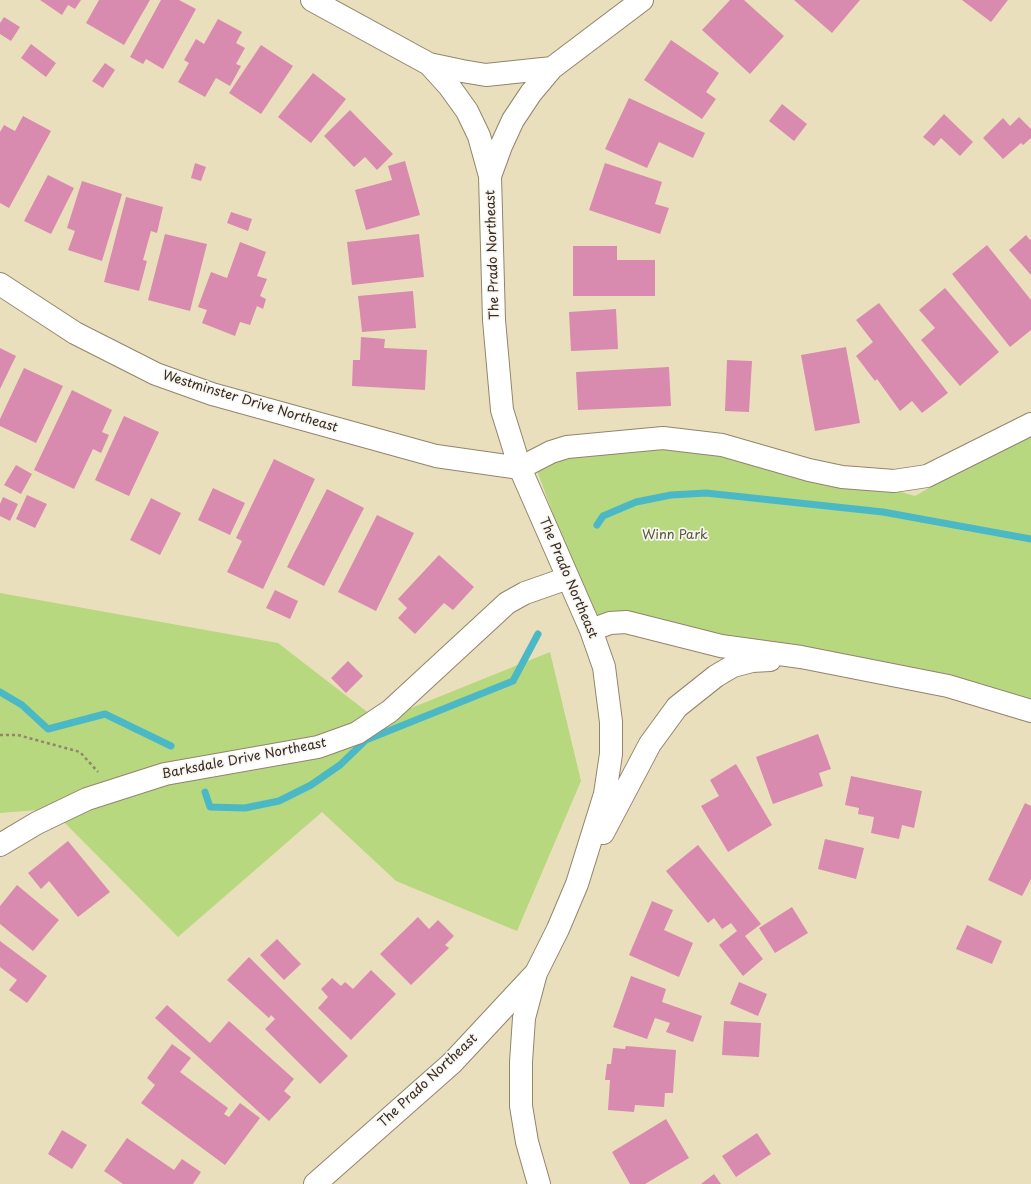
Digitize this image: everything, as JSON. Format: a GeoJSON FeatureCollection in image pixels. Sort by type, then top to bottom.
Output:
{"type":"FeatureCollection","features":[{"type":"Feature","properties":{"kind":"street","name":"The Prado Northeast"},"geometry":{"type":"LineString","coordinates":[[312,0],[429,64],[462,72],[486,75],[552,68]]}},
{"type":"Feature","properties":{"kind":"street"},"geometry":{"type":"LineString","coordinates":[[552,68],[642,0]]}},
{"type":"Feature","properties":{"kind":"street","name":"The Prado Northeast"},"geometry":{"type":"LineString","coordinates":[[429,64],[449,86],[467,111],[479,136],[490,176],[494,320],[502,410],[520,468],[591,630],[604,667],[611,722],[611,754],[605,794],[577,884],[558,929],[536,973],[524,1018],[521,1062],[521,1106],[527,1142],[540,1184]]}},
{"type":"Feature","properties":{"kind":"street","name":"The Prado Northeast"},"geometry":{"type":"LineString","coordinates":[[490,176],[501,146],[513,120],[531,93],[552,68]]}},
{"type":"Feature","properties":{"kind":"street","name":"Westminster Drive Northeast"},"geometry":{"type":"LineString","coordinates":[[0,284],[75,333],[156,374],[212,394],[436,456],[520,468]]}},
{"type":"Feature","properties":{"kind":"street"},"geometry":{"type":"LineString","coordinates":[[520,468],[551,452],[567,447],[663,438],[722,445],[809,470],[842,477],[894,481],[927,476],[1031,424]]}},
{"type":"Feature","properties":{"kind":"street","name":"Barksdale Drive Northeast"},"geometry":{"type":"LineString","coordinates":[[0,844],[44,819],[87,799],[165,774],[318,747],[357,733],[390,712],[507,603],[525,593],[568,578]]}},
{"type":"Feature","properties":{"kind":"street"},"geometry":{"type":"LineString","coordinates":[[591,630],[610,623],[626,622],[720,646],[801,657],[948,686],[1031,711]]}},
{"type":"Feature","properties":{"kind":"street"},"geometry":{"type":"LineString","coordinates":[[577,884],[650,744],[677,707],[716,676],[733,666],[752,661],[801,657]]}},
{"type":"Feature","properties":{"kind":"street","name":"The Prado Northeast"},"geometry":{"type":"LineString","coordinates":[[315,1184],[452,1063],[536,973]]}},
{"type":"Feature","properties":{"kind":"path"},"geometry":{"type":"LineString","coordinates":[[0,735],[18,735],[80,752],[114,790]]}},
{"type":"Feature","properties":{"kind":"green space","name":"Winn Park"},"geometry":{"type":"Polygon","coordinates":[[[1031,429],[1031,706],[594,624],[533,460],[678,432],[828,471],[915,496],[1031,429]]]}},
{"type":"Feature","properties":{"kind":"green space"},"geometry":{"type":"Polygon","coordinates":[[[0,593],[278,643],[379,721],[550,652],[581,781],[517,931],[396,881],[322,812],[178,937],[51,809],[0,813],[0,593]]]}},
{"type":"Feature","properties":{"kind":"building"},"geometry":{"type":"Polygon","coordinates":[[[40,0],[81,0],[75,9],[68,5],[62,15],[40,0]]]}},
{"type":"Feature","properties":{"kind":"building"},"geometry":{"type":"Polygon","coordinates":[[[99,0],[150,0],[124,45],[86,23],[99,0]]]}},
{"type":"Feature","properties":{"kind":"building"},"geometry":{"type":"Polygon","coordinates":[[[161,0],[179,0],[196,9],[163,69],[146,59],[143,64],[130,57],[161,0]]]}},
{"type":"Feature","properties":{"kind":"building"},"geometry":{"type":"Polygon","coordinates":[[[730,0],[744,0],[784,36],[750,74],[702,30],[730,0]]]}},
{"type":"Feature","properties":{"kind":"building"},"geometry":{"type":"Polygon","coordinates":[[[794,0],[860,0],[832,33],[794,0]]]}},
{"type":"Feature","properties":{"kind":"building"},"geometry":{"type":"Polygon","coordinates":[[[962,0],[1008,0],[991,22],[962,0]]]}},
{"type":"Feature","properties":{"kind":"building"},"geometry":{"type":"Polygon","coordinates":[[[4,17],[20,27],[11,41],[0,34],[0,23],[4,17]]]}},
{"type":"Feature","properties":{"kind":"building"},"geometry":{"type":"Polygon","coordinates":[[[218,19],[242,32],[236,43],[245,48],[236,64],[241,66],[230,86],[216,78],[205,97],[178,82],[189,63],[184,60],[196,39],[204,44],[218,19]]]}},
{"type":"Feature","properties":{"kind":"building"},"geometry":{"type":"Polygon","coordinates":[[[671,40],[719,73],[706,92],[716,99],[702,119],[644,80],[671,40]]]}},
{"type":"Feature","properties":{"kind":"building"},"geometry":{"type":"Polygon","coordinates":[[[31,44],[56,63],[46,77],[21,58],[31,44]]]}},
{"type":"Feature","properties":{"kind":"building"},"geometry":{"type":"Polygon","coordinates":[[[261,45],[293,66],[261,114],[229,93],[261,45]]]}},
{"type":"Feature","properties":{"kind":"building"},"geometry":{"type":"Polygon","coordinates":[[[105,63],[115,70],[103,88],[92,81],[105,63]]]}},
{"type":"Feature","properties":{"kind":"building"},"geometry":{"type":"Polygon","coordinates":[[[313,73],[346,99],[311,143],[278,117],[313,73]]]}},
{"type":"Feature","properties":{"kind":"building"},"geometry":{"type":"Polygon","coordinates":[[[629,98],[705,133],[693,158],[659,142],[647,168],[605,149],[629,98]]]}},
{"type":"Feature","properties":{"kind":"building"},"geometry":{"type":"Polygon","coordinates":[[[782,104],[807,124],[794,141],[769,121],[782,104]]]}},
{"type":"Feature","properties":{"kind":"building"},"geometry":{"type":"Polygon","coordinates":[[[350,110],[393,154],[377,170],[365,157],[354,167],[324,136],[350,110]]]}},
{"type":"Feature","properties":{"kind":"building"},"geometry":{"type":"Polygon","coordinates":[[[944,114],[973,142],[960,156],[941,138],[934,146],[923,137],[944,114]]]}},
{"type":"Feature","properties":{"kind":"building"},"geometry":{"type":"Polygon","coordinates":[[[23,116],[51,131],[9,208],[0,203],[0,132],[4,125],[15,131],[23,116]]]}},
{"type":"Feature","properties":{"kind":"building"},"geometry":{"type":"Polygon","coordinates":[[[1019,117],[1031,129],[1031,138],[1023,145],[1021,143],[1003,159],[983,138],[1003,118],[1010,126],[1019,117]]]}},
{"type":"Feature","properties":{"kind":"building"},"geometry":{"type":"Polygon","coordinates":[[[405,161],[420,215],[366,230],[355,190],[392,180],[388,166],[405,161]]]}},
{"type":"Feature","properties":{"kind":"building"},"geometry":{"type":"Polygon","coordinates":[[[195,163],[206,167],[201,181],[191,178],[195,163]]]}},
{"type":"Feature","properties":{"kind":"building"},"geometry":{"type":"Polygon","coordinates":[[[605,163],[662,182],[655,204],[669,208],[660,234],[589,210],[605,163]]]}},
{"type":"Feature","properties":{"kind":"building"},"geometry":{"type":"Polygon","coordinates":[[[48,175],[74,188],[51,234],[24,221],[48,175]]]}},
{"type":"Feature","properties":{"kind":"building"},"geometry":{"type":"Polygon","coordinates":[[[82,181],[122,194],[102,261],[68,250],[75,231],[67,228],[82,181]]]}},
{"type":"Feature","properties":{"kind":"building"},"geometry":{"type":"Polygon","coordinates":[[[126,197],[163,207],[157,233],[151,231],[143,260],[147,261],[139,291],[104,282],[126,197]]]}},
{"type":"Feature","properties":{"kind":"building"},"geometry":{"type":"Polygon","coordinates":[[[231,212],[252,219],[248,231],[227,223],[231,212]]]}},
{"type":"Feature","properties":{"kind":"building"},"geometry":{"type":"Polygon","coordinates":[[[165,234],[207,244],[190,311],[148,300],[165,234]]]}},
{"type":"Feature","properties":{"kind":"building"},"geometry":{"type":"Polygon","coordinates":[[[419,234],[424,277],[352,285],[347,242],[419,234]]]}},
{"type":"Feature","properties":{"kind":"building"},"geometry":{"type":"Polygon","coordinates":[[[1026,235],[1030,240],[1031,239],[1031,275],[1009,250],[1026,235]]]}},
{"type":"Feature","properties":{"kind":"building"},"geometry":{"type":"Polygon","coordinates":[[[240,242],[266,252],[257,276],[267,279],[260,296],[266,299],[263,309],[257,306],[250,325],[240,322],[235,336],[202,323],[207,310],[198,307],[211,272],[227,278],[240,242]]]}},
{"type":"Feature","properties":{"kind":"building"},"geometry":{"type":"Polygon","coordinates":[[[987,245],[1031,300],[1031,330],[1010,347],[952,274],[987,245]]]}},
{"type":"Feature","properties":{"kind":"building"},"geometry":{"type":"Polygon","coordinates":[[[573,246],[617,246],[617,260],[655,260],[655,296],[573,296],[573,246]]]}},
{"type":"Feature","properties":{"kind":"building"},"geometry":{"type":"Polygon","coordinates":[[[945,288],[999,352],[960,386],[921,340],[935,328],[919,310],[945,288]]]}},
{"type":"Feature","properties":{"kind":"building"},"geometry":{"type":"Polygon","coordinates":[[[413,291],[416,328],[362,332],[358,296],[413,291]]]}},
{"type":"Feature","properties":{"kind":"building"},"geometry":{"type":"Polygon","coordinates":[[[879,303],[948,393],[922,413],[912,401],[900,411],[877,379],[875,381],[856,356],[873,342],[856,320],[879,303]]]}},
{"type":"Feature","properties":{"kind":"building"},"geometry":{"type":"Polygon","coordinates":[[[616,309],[618,349],[571,351],[569,312],[616,309]]]}},
{"type":"Feature","properties":{"kind":"building"},"geometry":{"type":"Polygon","coordinates":[[[361,337],[385,339],[384,348],[427,350],[425,390],[352,386],[353,360],[360,360],[361,337]]]}},
{"type":"Feature","properties":{"kind":"building"},"geometry":{"type":"Polygon","coordinates":[[[846,347],[860,423],[815,431],[801,355],[846,347]]]}},
{"type":"Feature","properties":{"kind":"building"},"geometry":{"type":"Polygon","coordinates":[[[0,348],[16,356],[0,389],[0,348]]]}},
{"type":"Feature","properties":{"kind":"building"},"geometry":{"type":"Polygon","coordinates":[[[727,360],[752,361],[749,412],[725,411],[727,360]]]}},
{"type":"Feature","properties":{"kind":"building"},"geometry":{"type":"Polygon","coordinates":[[[669,367],[671,406],[578,410],[576,372],[669,367]]]}},
{"type":"Feature","properties":{"kind":"building"},"geometry":{"type":"Polygon","coordinates":[[[24,368],[63,386],[36,443],[0,426],[0,419],[24,368]]]}},
{"type":"Feature","properties":{"kind":"building"},"geometry":{"type":"Polygon","coordinates":[[[72,390],[112,410],[102,432],[109,435],[101,453],[93,449],[74,489],[34,470],[72,390]]]}},
{"type":"Feature","properties":{"kind":"building"},"geometry":{"type":"Polygon","coordinates":[[[124,416],[159,432],[129,496],[95,480],[124,416]]]}},
{"type":"Feature","properties":{"kind":"building"},"geometry":{"type":"Polygon","coordinates":[[[274,459],[315,479],[263,589],[227,572],[242,541],[236,538],[274,459]]]}},
{"type":"Feature","properties":{"kind":"building"},"geometry":{"type":"Polygon","coordinates":[[[16,465],[32,474],[21,494],[4,485],[16,465]]]}},
{"type":"Feature","properties":{"kind":"building"},"geometry":{"type":"Polygon","coordinates":[[[213,488],[245,503],[230,535],[198,520],[213,488]]]}},
{"type":"Feature","properties":{"kind":"building"},"geometry":{"type":"Polygon","coordinates":[[[327,489],[364,508],[324,586],[287,567],[327,489]]]}},
{"type":"Feature","properties":{"kind":"building"},"geometry":{"type":"Polygon","coordinates":[[[27,495],[47,504],[35,528],[16,519],[27,495]]]}},
{"type":"Feature","properties":{"kind":"building"},"geometry":{"type":"Polygon","coordinates":[[[3,497],[18,504],[10,521],[0,516],[0,504],[3,497]]]}},
{"type":"Feature","properties":{"kind":"building"},"geometry":{"type":"Polygon","coordinates":[[[151,498],[181,513],[160,555],[130,540],[151,498]]]}},
{"type":"Feature","properties":{"kind":"building"},"geometry":{"type":"Polygon","coordinates":[[[377,515],[414,533],[376,611],[338,592],[377,515]]]}},
{"type":"Feature","properties":{"kind":"building"},"geometry":{"type":"Polygon","coordinates":[[[439,555],[474,587],[453,610],[444,603],[415,634],[398,618],[407,608],[398,599],[439,555]]]}},
{"type":"Feature","properties":{"kind":"building"},"geometry":{"type":"Polygon","coordinates":[[[275,590],[298,601],[290,619],[266,608],[275,590]]]}},
{"type":"Feature","properties":{"kind":"building"},"geometry":{"type":"Polygon","coordinates":[[[348,661],[363,676],[346,693],[331,678],[348,661]]]}},
{"type":"Feature","properties":{"kind":"building"},"geometry":{"type":"Polygon","coordinates":[[[818,734],[831,769],[819,773],[823,786],[773,804],[756,757],[818,734]]]}},
{"type":"Feature","properties":{"kind":"building"},"geometry":{"type":"Polygon","coordinates":[[[736,764],[772,825],[728,852],[701,806],[719,796],[710,780],[736,764]]]}},
{"type":"Feature","properties":{"kind":"building"},"geometry":{"type":"Polygon","coordinates":[[[851,776],[922,791],[914,828],[902,825],[899,839],[871,833],[874,817],[858,814],[859,808],[845,805],[851,776]]]}},
{"type":"Feature","properties":{"kind":"building"},"geometry":{"type":"Polygon","coordinates":[[[1025,803],[1031,806],[1031,879],[1022,896],[988,880],[1025,803]]]}},
{"type":"Feature","properties":{"kind":"building"},"geometry":{"type":"Polygon","coordinates":[[[825,839],[864,848],[856,879],[818,869],[825,839]]]}},
{"type":"Feature","properties":{"kind":"building"},"geometry":{"type":"Polygon","coordinates":[[[68,841],[110,892],[78,917],[49,881],[41,889],[28,873],[68,841]]]}},
{"type":"Feature","properties":{"kind":"building"},"geometry":{"type":"Polygon","coordinates":[[[698,845],[761,924],[745,936],[763,959],[743,976],[719,945],[737,931],[731,923],[722,929],[714,918],[708,923],[666,871],[698,845]]]}},
{"type":"Feature","properties":{"kind":"building"},"geometry":{"type":"Polygon","coordinates":[[[17,885],[59,920],[33,951],[0,924],[0,906],[17,885]]]}},
{"type":"Feature","properties":{"kind":"building"},"geometry":{"type":"Polygon","coordinates":[[[652,901],[673,910],[664,930],[693,943],[679,977],[629,955],[652,901]]]}},
{"type":"Feature","properties":{"kind":"building"},"geometry":{"type":"Polygon","coordinates":[[[792,907],[808,933],[775,953],[759,928],[792,907]]]}},
{"type":"Feature","properties":{"kind":"building"},"geometry":{"type":"Polygon","coordinates":[[[418,917],[429,929],[438,920],[454,936],[445,945],[449,948],[411,985],[380,954],[418,917]]]}},
{"type":"Feature","properties":{"kind":"building"},"geometry":{"type":"Polygon","coordinates":[[[967,925],[1002,941],[992,964],[956,949],[967,925]]]}},
{"type":"Feature","properties":{"kind":"building"},"geometry":{"type":"Polygon","coordinates":[[[277,939],[301,964],[284,980],[260,955],[277,939]]]}},
{"type":"Feature","properties":{"kind":"building"},"geometry":{"type":"Polygon","coordinates":[[[0,941],[47,976],[27,1003],[9,990],[17,980],[0,967],[0,941]]]}},
{"type":"Feature","properties":{"kind":"building"},"geometry":{"type":"Polygon","coordinates":[[[249,957],[348,1056],[320,1084],[265,1029],[275,1019],[271,1015],[269,1018],[227,980],[249,957]]]}},
{"type":"Feature","properties":{"kind":"building"},"geometry":{"type":"Polygon","coordinates":[[[371,970],[396,994],[351,1040],[318,1008],[328,997],[321,989],[332,978],[341,986],[345,982],[353,989],[371,970]]]}},
{"type":"Feature","properties":{"kind":"building"},"geometry":{"type":"Polygon","coordinates":[[[631,976],[666,989],[662,1002],[702,1016],[693,1042],[666,1032],[670,1023],[655,1018],[647,1039],[613,1027],[631,976]]]}},
{"type":"Feature","properties":{"kind":"building"},"geometry":{"type":"Polygon","coordinates":[[[739,982],[767,994],[758,1016],[730,1004],[739,982]]]}},
{"type":"Feature","properties":{"kind":"building"},"geometry":{"type":"Polygon","coordinates":[[[167,1005],[210,1043],[229,1021],[294,1079],[284,1091],[291,1097],[269,1121],[155,1018],[167,1005]]]}},
{"type":"Feature","properties":{"kind":"building"},"geometry":{"type":"Polygon","coordinates":[[[724,1021],[761,1023],[759,1057],[722,1055],[724,1021]]]}},
{"type":"Feature","properties":{"kind":"building"},"geometry":{"type":"Polygon","coordinates":[[[172,1044],[191,1058],[180,1072],[228,1108],[224,1114],[229,1117],[240,1103],[260,1118],[225,1165],[141,1103],[155,1085],[147,1078],[172,1044]]]}},
{"type":"Feature","properties":{"kind":"building"},"geometry":{"type":"Polygon","coordinates":[[[626,1046],[676,1050],[673,1093],[665,1093],[664,1107],[635,1105],[634,1112],[608,1110],[610,1080],[605,1080],[607,1064],[611,1064],[613,1048],[625,1049],[626,1046]]]}},
{"type":"Feature","properties":{"kind":"building"},"geometry":{"type":"Polygon","coordinates":[[[666,1119],[689,1158],[645,1184],[630,1184],[612,1152],[666,1119]]]}},
{"type":"Feature","properties":{"kind":"building"},"geometry":{"type":"Polygon","coordinates":[[[62,1130],[87,1145],[72,1169],[48,1154],[62,1130]]]}},
{"type":"Feature","properties":{"kind":"building"},"geometry":{"type":"Polygon","coordinates":[[[757,1133],[771,1154],[736,1177],[722,1156],[757,1133]]]}},
{"type":"Feature","properties":{"kind":"building"},"geometry":{"type":"Polygon","coordinates":[[[127,1138],[174,1170],[182,1159],[201,1172],[193,1184],[123,1184],[104,1171],[127,1138]]]}},
{"type":"Feature","properties":{"kind":"building"},"geometry":{"type":"Polygon","coordinates":[[[714,1174],[721,1184],[701,1184],[714,1174]]]}},
{"type":"Feature","properties":{"kind":"waterway"},"geometry":{"type":"LineString","coordinates":[[597,525],[603,516],[636,502],[671,495],[706,493],[883,512],[1031,539]]}},
{"type":"Feature","properties":{"kind":"waterway"},"geometry":{"type":"LineString","coordinates":[[205,792],[210,807],[245,808],[279,801],[311,785],[340,765],[366,740],[513,681],[538,634]]}},
{"type":"Feature","properties":{"kind":"waterway"},"geometry":{"type":"LineString","coordinates":[[0,692],[22,705],[48,729],[105,714],[171,746]]}}]}
